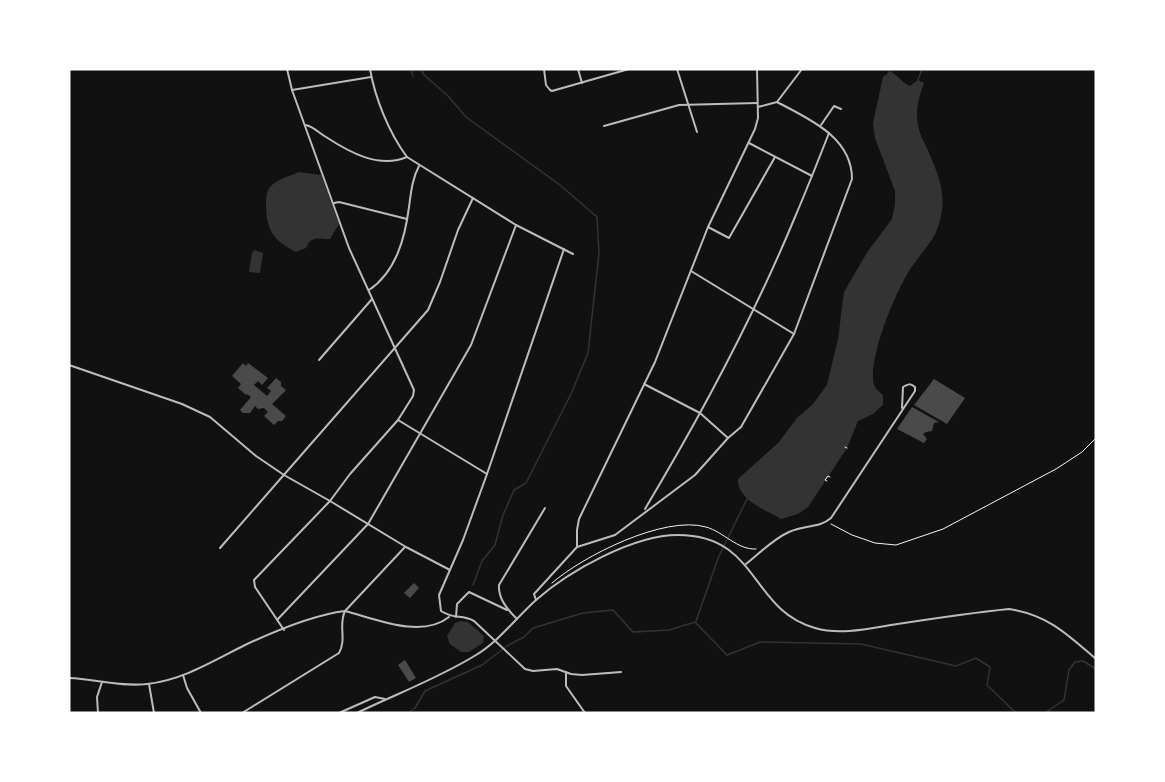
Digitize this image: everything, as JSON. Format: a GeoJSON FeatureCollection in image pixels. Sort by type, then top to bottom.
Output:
{"type":"FeatureCollection","features":[{"type":"Feature","properties":{"kind":"street"},"geometry":{"type":"LineString","coordinates":[[284,630],[253,582],[330,501],[350,474],[398,420],[413,396],[414,390],[349,248],[292,90],[287,69]]}},
{"type":"Feature","properties":{"kind":"street"},"geometry":{"type":"LineString","coordinates":[[370,69],[391,128],[407,157],[516,225],[573,254]]}},
{"type":"Feature","properties":{"kind":"street"},"geometry":{"type":"LineString","coordinates":[[544,69],[549,90],[629,69]]}},
{"type":"Feature","properties":{"kind":"street"},"geometry":{"type":"LineString","coordinates":[[578,69],[582,83]]}},
{"type":"Feature","properties":{"kind":"street"},"geometry":{"type":"LineString","coordinates":[[677,69],[697,132]]}},
{"type":"Feature","properties":{"kind":"street"},"geometry":{"type":"LineString","coordinates":[[578,547],[579,519],[668,333],[708,227],[755,129],[758,107],[757,69]]}},
{"type":"Feature","properties":{"kind":"street"},"geometry":{"type":"LineString","coordinates":[[758,107],[777,102],[802,69]]}},
{"type":"Feature","properties":{"kind":"street"},"geometry":{"type":"LineString","coordinates":[[292,90],[371,77]]}},
{"type":"Feature","properties":{"kind":"street"},"geometry":{"type":"LineString","coordinates":[[536,600],[534,594],[578,547],[615,535],[695,475],[741,427],[794,334],[852,179],[852,171],[847,154],[821,125],[777,102]]}},
{"type":"Feature","properties":{"kind":"street"},"geometry":{"type":"LineString","coordinates":[[604,126],[679,105],[758,103]]}},
{"type":"Feature","properties":{"kind":"street"},"geometry":{"type":"LineString","coordinates":[[821,125],[834,106],[841,109]]}},
{"type":"Feature","properties":{"kind":"street"},"geometry":{"type":"LineString","coordinates":[[306,124],[340,145],[368,158],[392,161],[407,157]]}},
{"type":"Feature","properties":{"kind":"street"},"geometry":{"type":"LineString","coordinates":[[644,511],[700,413],[752,309],[795,218],[829,133]]}},
{"type":"Feature","properties":{"kind":"street"},"geometry":{"type":"LineString","coordinates":[[749,143],[812,176]]}},
{"type":"Feature","properties":{"kind":"street"},"geometry":{"type":"LineString","coordinates":[[708,227],[729,238],[775,157]]}},
{"type":"Feature","properties":{"kind":"street"},"geometry":{"type":"LineString","coordinates":[[368,290],[387,273],[404,238],[412,182],[419,166]]}},
{"type":"Feature","properties":{"kind":"street"},"geometry":{"type":"LineString","coordinates":[[220,548],[428,310],[458,230],[473,198]]}},
{"type":"Feature","properties":{"kind":"street"},"geometry":{"type":"LineString","coordinates":[[334,202],[407,219]]}},
{"type":"Feature","properties":{"kind":"street"},"geometry":{"type":"LineString","coordinates":[[277,621],[368,524],[471,345],[516,225]]}},
{"type":"Feature","properties":{"kind":"street"},"geometry":{"type":"LineString","coordinates":[[449,617],[441,611],[439,595],[487,474],[564,249]]}},
{"type":"Feature","properties":{"kind":"street"},"geometry":{"type":"LineString","coordinates":[[692,271],[794,334]]}},
{"type":"Feature","properties":{"kind":"street"},"geometry":{"type":"LineString","coordinates":[[319,360],[372,298]]}},
{"type":"Feature","properties":{"kind":"street"},"geometry":{"type":"LineString","coordinates":[[69,364],[182,404],[210,417],[256,456],[284,475],[406,547],[450,570]]}},
{"type":"Feature","properties":{"kind":"street"},"geometry":{"type":"LineString","coordinates":[[644,384],[700,413],[728,438]]}},
{"type":"Feature","properties":{"kind":"street"},"geometry":{"type":"LineString","coordinates":[[746,564],[792,530],[827,522],[915,391],[912,384],[903,387],[902,408]]}},
{"type":"Feature","properties":{"kind":"street"},"geometry":{"type":"LineString","coordinates":[[398,420],[487,474]]}},
{"type":"Feature","properties":{"kind":"street"},"geometry":{"type":"LineString","coordinates":[[517,619],[508,610],[498,591],[499,585],[545,508]]}},
{"type":"Feature","properties":{"kind":"street"},"geometry":{"type":"LineString","coordinates":[[357,713],[460,664],[496,640],[536,600],[574,571],[649,538],[677,535],[710,538],[729,550],[746,564],[770,600],[797,621],[814,628],[849,631],[1009,609],[1028,612],[1054,625],[1096,659]]}},
{"type":"Feature","properties":{"kind":"street"},"geometry":{"type":"LineString","coordinates":[[242,713],[339,653],[344,643],[342,620],[345,611],[406,547]]}},
{"type":"Feature","properties":{"kind":"street"},"geometry":{"type":"LineString","coordinates":[[456,617],[457,604],[469,592],[508,610]]}},
{"type":"Feature","properties":{"kind":"street"},"geometry":{"type":"LineString","coordinates":[[69,678],[133,685],[149,684],[183,675],[248,644],[323,615],[345,611],[411,626],[427,626],[449,617],[467,617],[496,640],[525,669],[533,671],[557,669],[582,675],[621,672]]}},
{"type":"Feature","properties":{"kind":"street"},"geometry":{"type":"LineString","coordinates":[[566,672],[564,681],[569,693],[585,713]]}},
{"type":"Feature","properties":{"kind":"street"},"geometry":{"type":"LineString","coordinates":[[183,675],[187,688],[201,713]]}},
{"type":"Feature","properties":{"kind":"street"},"geometry":{"type":"LineString","coordinates":[[98,713],[97,697],[102,682]]}},
{"type":"Feature","properties":{"kind":"street"},"geometry":{"type":"LineString","coordinates":[[149,684],[154,713]]}},
{"type":"Feature","properties":{"kind":"street"},"geometry":{"type":"LineString","coordinates":[[339,713],[375,697],[385,699]]}},
{"type":"Feature","properties":{"kind":"path"},"geometry":{"type":"LineString","coordinates":[[827,522],[852,536],[875,543],[896,545],[943,529],[1056,469],[1082,452],[1096,438]]}},
{"type":"Feature","properties":{"kind":"path"},"geometry":{"type":"LineString","coordinates":[[827,481],[825,480],[828,476],[830,477]]}},
{"type":"Feature","properties":{"kind":"path"},"geometry":{"type":"LineString","coordinates":[[724,536],[743,548],[762,551]]}},
{"type":"Feature","properties":{"kind":"shaded area"},"geometry":{"type":"Polygon","coordinates":[[[890,71],[910,86],[918,80],[924,83],[919,98],[918,122],[940,184],[941,215],[933,237],[906,275],[899,289],[879,341],[873,373],[874,385],[883,395],[883,405],[873,414],[858,421],[847,448],[808,507],[798,514],[781,519],[747,499],[742,493],[738,479],[778,443],[827,385],[838,339],[844,292],[868,251],[892,219],[895,191],[875,138],[873,123],[883,77],[890,71]]]}},
{"type":"Feature","properties":{"kind":"shaded area"},"geometry":{"type":"Polygon","coordinates":[[[299,172],[321,175],[339,224],[330,239],[313,239],[306,248],[296,252],[282,244],[273,234],[266,214],[266,200],[273,184],[299,172]]]}},
{"type":"Feature","properties":{"kind":"shaded area"},"geometry":{"type":"Polygon","coordinates":[[[255,250],[263,253],[260,273],[249,272],[252,253],[255,250]]]}},
{"type":"Feature","properties":{"kind":"shaded area"},"geometry":{"type":"Polygon","coordinates":[[[468,622],[484,636],[483,643],[469,652],[461,652],[450,644],[447,636],[455,623],[468,622]]]}},
{"type":"Feature","properties":{"kind":"building"},"geometry":{"type":"Polygon","coordinates":[[[243,363],[246,366],[248,363],[268,378],[262,385],[258,381],[254,385],[267,396],[271,391],[267,388],[276,378],[281,382],[281,386],[286,390],[272,404],[286,416],[282,421],[274,425],[264,416],[268,412],[264,408],[258,409],[255,406],[250,413],[243,413],[240,410],[251,397],[238,388],[241,384],[232,376],[243,363]]]}},
{"type":"Feature","properties":{"kind":"building"},"geometry":{"type":"Polygon","coordinates":[[[934,379],[965,398],[947,424],[914,405],[934,379]]]}},
{"type":"Feature","properties":{"kind":"building"},"geometry":{"type":"Polygon","coordinates":[[[912,407],[939,422],[934,423],[932,431],[923,434],[927,439],[924,443],[897,429],[912,407]]]}},
{"type":"Feature","properties":{"kind":"building"},"geometry":{"type":"Polygon","coordinates":[[[414,583],[419,588],[410,598],[404,593],[414,583]]]}},
{"type":"Feature","properties":{"kind":"building"},"geometry":{"type":"Polygon","coordinates":[[[405,660],[416,678],[409,682],[398,665],[405,660]]]}},
{"type":"Feature","properties":{"kind":"waterway"},"geometry":{"type":"LineString","coordinates":[[411,69],[413,76]]}},
{"type":"Feature","properties":{"kind":"waterway"},"geometry":{"type":"LineString","coordinates":[[422,69],[423,74],[448,96],[466,117],[560,185],[597,217],[599,253],[588,353],[571,394],[526,483],[514,490],[503,515],[495,545],[482,561],[473,585]]}},
{"type":"Feature","properties":{"kind":"waterway"},"geometry":{"type":"LineString","coordinates":[[918,80],[922,69]]}},
{"type":"Feature","properties":{"kind":"waterway"},"geometry":{"type":"LineString","coordinates":[[696,621],[719,556],[747,499]]}},
{"type":"Feature","properties":{"kind":"waterway"},"geometry":{"type":"LineString","coordinates":[[408,713],[415,708],[425,691],[482,665],[507,646],[524,637],[533,628],[583,613],[613,610],[633,632],[669,630],[695,622],[727,655],[760,642],[861,644],[956,666],[976,658],[990,667],[987,685],[1016,713]]}},
{"type":"Feature","properties":{"kind":"waterway"},"geometry":{"type":"LineString","coordinates":[[1045,713],[1064,700],[1069,670],[1075,662],[1083,661],[1096,669]]}}]}
